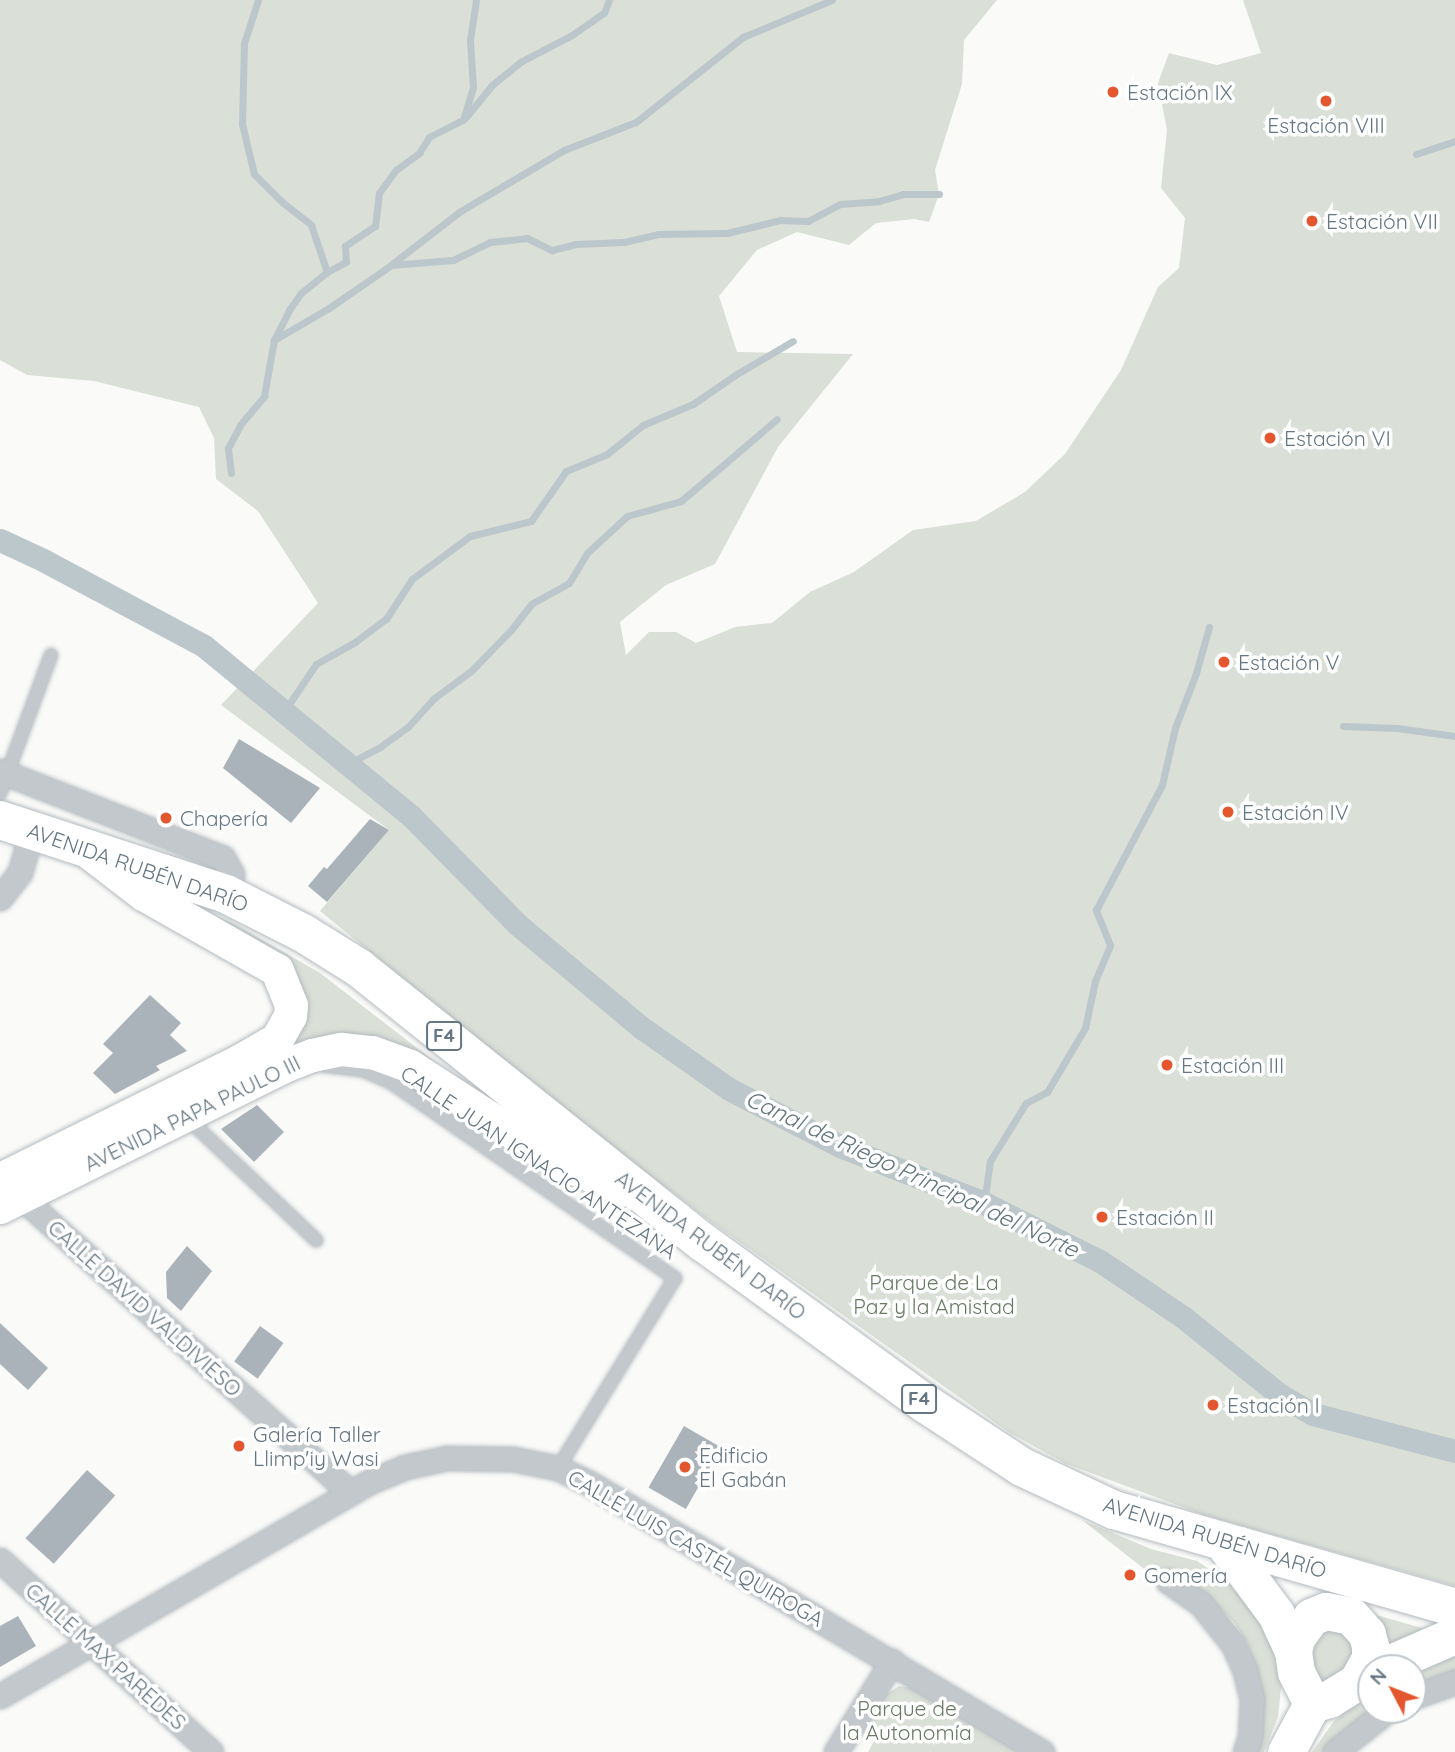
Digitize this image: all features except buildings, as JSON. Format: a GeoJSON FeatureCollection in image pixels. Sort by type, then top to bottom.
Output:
{"type":"FeatureCollection","features":[{"type":"Feature","properties":{"kind":"highway","name":"AVENIDA RUBÉN DARÍO"},"geometry":{"type":"LineString","coordinates":[[16,825],[226,894],[303,933],[359,968],[648,1199],[926,1404],[1023,1467],[1114,1510],[1455,1608]]}},
{"type":"Feature","properties":{"kind":"main road","name":"AVENIDA PAPA PAULO III"},"geometry":{"type":"LineString","coordinates":[[5,1190],[277,1039],[290,1016],[291,1005],[277,970],[143,894],[78,844]]}},
{"type":"Feature","properties":{"kind":"main road","name":"AVENIDA PAPA PAULO III"},"geometry":{"type":"LineString","coordinates":[[5,1190],[184,1116],[286,1065],[312,1055],[341,1049],[372,1052],[410,1066],[553,1159],[648,1199]]}},
{"type":"Feature","properties":{"kind":"main road"},"geometry":{"type":"LineString","coordinates":[[1222,1540],[1276,1614],[1293,1651],[1296,1672],[1311,1704]]}},
{"type":"Feature","properties":{"kind":"main road"},"geometry":{"type":"LineString","coordinates":[[1311,1566],[1345,1614],[1367,1634],[1370,1654]]}},
{"type":"Feature","properties":{"kind":"main road"},"geometry":{"type":"LineString","coordinates":[[1293,1651],[1296,1638],[1311,1617],[1326,1611],[1345,1614],[1404,1595]]}},
{"type":"Feature","properties":{"kind":"main road"},"geometry":{"type":"LineString","coordinates":[[1413,1654],[1455,1635]]}},
{"type":"Feature","properties":{"kind":"main road"},"geometry":{"type":"LineString","coordinates":[[1286,1752],[1311,1704],[1329,1699],[1357,1682]]}},
{"type":"Feature","properties":{"kind":"street"},"geometry":{"type":"LineString","coordinates":[[2,779],[223,858],[232,874],[226,894]]}},
{"type":"Feature","properties":{"kind":"street"},"geometry":{"type":"LineString","coordinates":[[0,898],[20,872],[16,825]]}},
{"type":"Feature","properties":{"kind":"street","name":"CALLE DAVID VALDIVIESO"},"geometry":{"type":"LineString","coordinates":[[5,1190],[351,1493]]}},
{"type":"Feature","properties":{"kind":"street","name":"CALLE LUIS CASTEL QUIROGA"},"geometry":{"type":"LineString","coordinates":[[0,1696],[351,1493],[405,1467],[447,1458],[513,1459],[558,1468],[589,1483],[1042,1752]]}},
{"type":"Feature","properties":{"kind":"street","name":"CALLE MAX PAREDES"},"geometry":{"type":"LineString","coordinates":[[0,1560],[211,1752]]}},
{"type":"Feature","properties":{"kind":"street"},"geometry":{"type":"LineString","coordinates":[[1168,1581],[1200,1604],[1233,1644],[1245,1671],[1252,1699],[1250,1737],[1245,1752]]}},
{"type":"Feature","properties":{"kind":"street"},"geometry":{"type":"LineString","coordinates":[[836,1752],[892,1661]]}},
{"type":"Feature","properties":{"kind":"street"},"geometry":{"type":"LineString","coordinates":[[1427,1692],[1455,1682]]}},
{"type":"Feature","properties":{"kind":"street"},"geometry":{"type":"LineString","coordinates":[[1335,1752],[1370,1724]]}},
{"type":"Feature","properties":{"kind":"lane"},"geometry":{"type":"LineString","coordinates":[[2,779],[51,655]]}},
{"type":"Feature","properties":{"kind":"lane","name":"CALLE JUAN IGNACIO ANTEZANA"},"geometry":{"type":"LineString","coordinates":[[286,1065],[315,1064],[363,1070],[392,1083],[675,1278],[558,1468]]}},
{"type":"Feature","properties":{"kind":"lane"},"geometry":{"type":"LineString","coordinates":[[184,1116],[316,1240]]}},
{"type":"Feature","properties":{"kind":"green space","name":"Parque de La Paz y la Amistad"},"geometry":{"type":"Polygon","coordinates":[[[0,0],[997,0],[964,40],[962,84],[935,170],[939,194],[929,222],[914,219],[876,223],[849,245],[797,232],[757,250],[719,296],[737,352],[853,354],[778,447],[715,564],[666,585],[620,622],[626,655],[649,632],[676,632],[696,643],[735,627],[772,623],[810,592],[854,572],[913,530],[976,521],[1025,492],[1065,454],[1121,370],[1158,287],[1179,268],[1185,218],[1161,188],[1167,130],[1158,83],[1169,53],[1217,65],[1261,53],[1243,0],[1455,0],[1455,1586],[1204,1515],[1064,1463],[1010,1433],[710,1221],[554,1102],[320,911],[389,830],[221,705],[318,603],[258,511],[216,479],[214,438],[199,407],[94,381],[27,375],[0,360],[0,0]]]}},
{"type":"Feature","properties":{"kind":"green space"},"geometry":{"type":"Polygon","coordinates":[[[159,893],[235,924],[320,973],[532,1137],[413,1059],[263,1056],[300,1003],[159,893]]]}},
{"type":"Feature","properties":{"kind":"green space"},"geometry":{"type":"Polygon","coordinates":[[[1082,1520],[1151,1549],[1197,1561],[1235,1586],[1258,1611],[1283,1669],[1278,1717],[1264,1752],[1254,1752],[1262,1721],[1261,1684],[1247,1643],[1234,1622],[1197,1587],[1153,1565],[1148,1572],[1082,1520]]]}},
{"type":"Feature","properties":{"kind":"green space"},"geometry":{"type":"Polygon","coordinates":[[[1376,1615],[1422,1628],[1421,1634],[1384,1650],[1376,1615]]]}},
{"type":"Feature","properties":{"kind":"green space"},"geometry":{"type":"Polygon","coordinates":[[[1334,1618],[1358,1654],[1325,1685],[1316,1682],[1308,1638],[1334,1618]]]}},
{"type":"Feature","properties":{"kind":"green space"},"geometry":{"type":"Polygon","coordinates":[[[1455,1655],[1455,1674],[1427,1684],[1427,1665],[1455,1655]]]}},
{"type":"Feature","properties":{"kind":"green space","name":"Parque de la Autonomía"},"geometry":{"type":"Polygon","coordinates":[[[899,1686],[918,1689],[1019,1752],[868,1752],[875,1739],[868,1720],[885,1695],[899,1686]]]}},
{"type":"Feature","properties":{"kind":"green space"},"geometry":{"type":"Polygon","coordinates":[[[1357,1702],[1357,1723],[1325,1752],[1312,1752],[1334,1721],[1357,1702]]]}},
{"type":"Feature","properties":{"kind":"waterway"},"geometry":{"type":"LineString","coordinates":[[258,0],[244,43],[242,124],[254,174],[282,202],[311,225],[327,272]]}},
{"type":"Feature","properties":{"kind":"waterway"},"geometry":{"type":"LineString","coordinates":[[231,473],[228,448],[240,425],[264,396],[274,340],[289,310],[301,293],[327,272],[346,262],[345,246],[375,226],[379,193],[396,170],[419,153],[429,137],[463,120],[473,88],[470,40],[476,0]]}},
{"type":"Feature","properties":{"kind":"waterway"},"geometry":{"type":"LineString","coordinates":[[466,117],[492,85],[522,61],[572,35],[604,13],[609,0]]}},
{"type":"Feature","properties":{"kind":"waterway"},"geometry":{"type":"LineString","coordinates":[[392,264],[459,212],[564,150],[636,122],[743,37],[832,0]]}},
{"type":"Feature","properties":{"kind":"waterway"},"geometry":{"type":"LineString","coordinates":[[1416,154],[1455,141]]}},
{"type":"Feature","properties":{"kind":"waterway"},"geometry":{"type":"LineString","coordinates":[[274,340],[329,308],[391,265],[453,260],[490,242],[527,238],[552,250],[576,244],[624,242],[658,234],[727,233],[780,220],[808,221],[840,204],[879,201],[903,194],[939,194]]}},
{"type":"Feature","properties":{"kind":"waterway"},"geometry":{"type":"LineString","coordinates":[[285,710],[316,664],[355,642],[386,619],[412,579],[470,536],[531,521],[566,471],[607,454],[643,425],[693,404],[735,375],[793,341]]}},
{"type":"Feature","properties":{"kind":"waterway"},"geometry":{"type":"LineString","coordinates":[[349,763],[380,747],[408,727],[433,699],[471,671],[511,630],[531,604],[569,583],[587,553],[627,516],[681,501],[777,419]]}},
{"type":"Feature","properties":{"kind":"waterway","name":"Canal de Riego Principal del Norte"},"geometry":{"type":"LineString","coordinates":[[0,540],[204,646],[411,816],[517,924],[642,1028],[729,1089],[840,1146],[984,1203],[1100,1261],[1183,1317],[1280,1395],[1313,1414],[1455,1451]]}},
{"type":"Feature","properties":{"kind":"waterway"},"geometry":{"type":"LineString","coordinates":[[984,1203],[990,1161],[1026,1103],[1047,1092],[1085,1028],[1095,981],[1110,945],[1096,910],[1162,785],[1175,728],[1196,673],[1209,627]]}},
{"type":"Feature","properties":{"kind":"waterway"},"geometry":{"type":"LineString","coordinates":[[1343,726],[1397,728],[1455,736]]}},
{"type":"Feature","properties":{"kind":"place","name":"Estación IX"},"geometry":{"type":"Point","coordinates":[1113,92]}},
{"type":"Feature","properties":{"kind":"place","name":"Estación VIII"},"geometry":{"type":"Point","coordinates":[1326,101]}},
{"type":"Feature","properties":{"kind":"place","name":"Estación VII"},"geometry":{"type":"Point","coordinates":[1312,221]}},
{"type":"Feature","properties":{"kind":"place","name":"Estación VI"},"geometry":{"type":"Point","coordinates":[1270,438]}},
{"type":"Feature","properties":{"kind":"place","name":"Estación V"},"geometry":{"type":"Point","coordinates":[1224,662]}},
{"type":"Feature","properties":{"kind":"place","name":"Estación IV"},"geometry":{"type":"Point","coordinates":[1228,812]}},
{"type":"Feature","properties":{"kind":"place","name":"Chapería"},"geometry":{"type":"Point","coordinates":[166,818]}},
{"type":"Feature","properties":{"kind":"place","name":"Estación III"},"geometry":{"type":"Point","coordinates":[1167,1065]}},
{"type":"Feature","properties":{"kind":"place","name":"Estación II"},"geometry":{"type":"Point","coordinates":[1102,1217]}},
{"type":"Feature","properties":{"kind":"place","name":"Estación I"},"geometry":{"type":"Point","coordinates":[1213,1405]}},
{"type":"Feature","properties":{"kind":"place","name":"Galería Taller Llimp'iy Wasi"},"geometry":{"type":"Point","coordinates":[239,1446]}},
{"type":"Feature","properties":{"kind":"place","name":"Edificio El Gabán"},"geometry":{"type":"Point","coordinates":[685,1467]}},
{"type":"Feature","properties":{"kind":"place","name":"Gomería"},"geometry":{"type":"Point","coordinates":[1130,1575]}}]}
